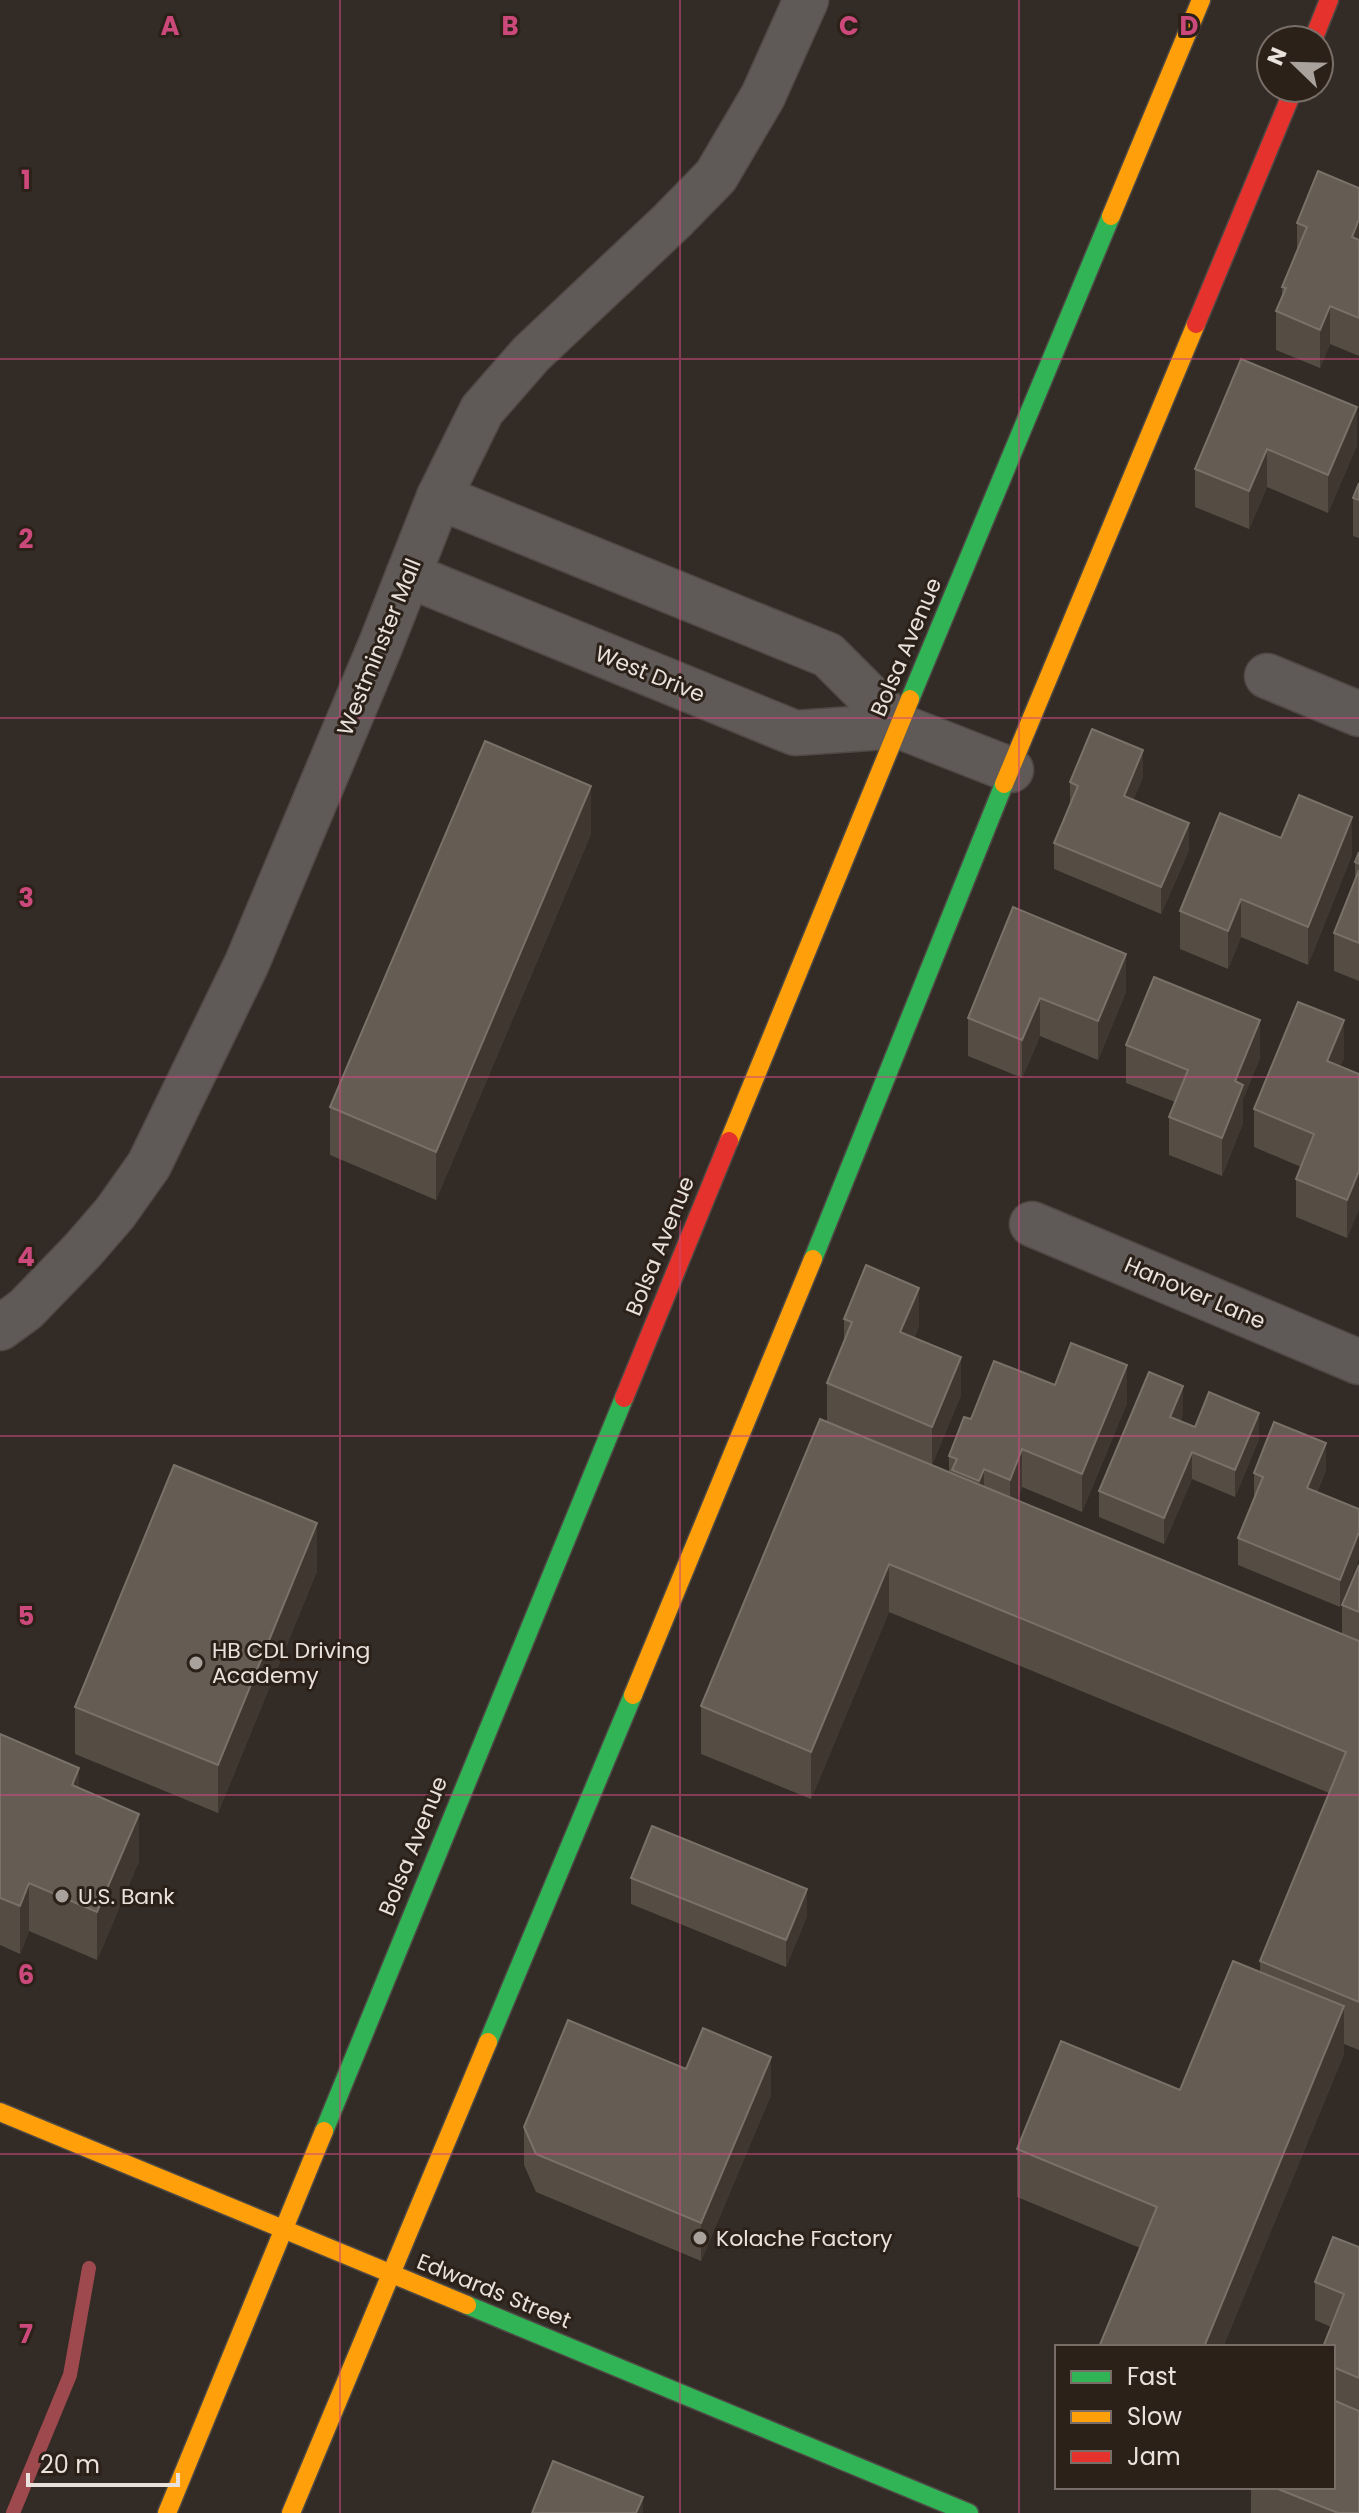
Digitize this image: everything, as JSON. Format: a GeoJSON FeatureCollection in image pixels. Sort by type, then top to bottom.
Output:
{"type":"FeatureCollection","features":[{"type":"Feature","properties":{"kind":"main road","name":"Bolsa Avenue"},"geometry":{"type":"LineString","coordinates":[[167,2513],[899,726],[1201,0]]}},
{"type":"Feature","properties":{"kind":"main road"},"geometry":{"type":"LineString","coordinates":[[1319,24],[1329,0]]}},
{"type":"Feature","properties":{"kind":"main road"},"geometry":{"type":"LineString","coordinates":[[291,2513],[766,1377],[1011,770],[1287,104]]}},
{"type":"Feature","properties":{"kind":"main road","name":"Edwards Street"},"geometry":{"type":"LineString","coordinates":[[0,2112],[969,2513]]}},
{"type":"Feature","properties":{"kind":"street","name":"Westminster Mall"},"geometry":{"type":"LineString","coordinates":[[0,1328],[26,1309],[83,1250],[115,1213],[149,1165],[247,963],[439,497],[482,410],[531,354],[716,176],[763,96],[806,0]]}},
{"type":"Feature","properties":{"kind":"street","name":"West Drive"},"geometry":{"type":"LineString","coordinates":[[439,497],[828,655],[899,726],[1011,770]]}},
{"type":"Feature","properties":{"kind":"street","name":"West Drive"},"geometry":{"type":"LineString","coordinates":[[408,575],[795,733],[899,726]]}},
{"type":"Feature","properties":{"kind":"street"},"geometry":{"type":"LineString","coordinates":[[1267,676],[1359,714]]}},
{"type":"Feature","properties":{"kind":"street","name":"Hanover Lane"},"geometry":{"type":"LineString","coordinates":[[1032,1224],[1359,1362]]}},
{"type":"Feature","properties":{"kind":"building"},"geometry":{"type":"Polygon","coordinates":[[[1318,171],[1359,188],[1359,219],[1352,237],[1359,240],[1359,318],[1330,306],[1320,330],[1276,311],[1286,288],[1282,287],[1307,227],[1297,223],[1318,171]]]}},
{"type":"Feature","properties":{"kind":"building"},"geometry":{"type":"Polygon","coordinates":[[[1241,359],[1357,407],[1328,475],[1267,449],[1249,491],[1195,469],[1241,359]]]}},
{"type":"Feature","properties":{"kind":"building"},"geometry":{"type":"Polygon","coordinates":[[[1359,483],[1359,500],[1353,498],[1359,483]]]}},
{"type":"Feature","properties":{"kind":"building"},"geometry":{"type":"Polygon","coordinates":[[[1092,729],[1143,750],[1124,796],[1189,823],[1161,887],[1054,843],[1078,786],[1070,782],[1092,729]]]}},
{"type":"Feature","properties":{"kind":"building"},"geometry":{"type":"Polygon","coordinates":[[[485,741],[591,786],[436,1152],[330,1107],[485,741]]]}},
{"type":"Feature","properties":{"kind":"building"},"geometry":{"type":"Polygon","coordinates":[[[1299,795],[1352,817],[1308,927],[1241,899],[1228,931],[1180,911],[1220,813],[1281,838],[1299,795]]]}},
{"type":"Feature","properties":{"kind":"building"},"geometry":{"type":"Polygon","coordinates":[[[1359,870],[1359,943],[1334,933],[1359,870]]]}},
{"type":"Feature","properties":{"kind":"building"},"geometry":{"type":"Polygon","coordinates":[[[1013,907],[1126,954],[1098,1021],[1040,998],[1022,1040],[968,1018],[1013,907]]]}},
{"type":"Feature","properties":{"kind":"building"},"geometry":{"type":"Polygon","coordinates":[[[1154,977],[1260,1020],[1235,1081],[1243,1085],[1222,1138],[1169,1117],[1188,1070],[1126,1045],[1154,977]]]}},
{"type":"Feature","properties":{"kind":"building"},"geometry":{"type":"Polygon","coordinates":[[[1298,1002],[1344,1020],[1327,1061],[1359,1074],[1359,1171],[1347,1200],[1296,1179],[1314,1134],[1254,1109],[1298,1002]]]}},
{"type":"Feature","properties":{"kind":"building"},"geometry":{"type":"Polygon","coordinates":[[[866,1265],[919,1288],[900,1332],[961,1357],[932,1427],[827,1383],[852,1322],[844,1319],[866,1265]]]}},
{"type":"Feature","properties":{"kind":"building"},"geometry":{"type":"Polygon","coordinates":[[[1071,1343],[1127,1365],[1082,1474],[1022,1449],[1010,1480],[984,1469],[979,1481],[952,1470],[957,1459],[949,1456],[964,1417],[971,1419],[994,1361],[1055,1385],[1071,1343]]]}},
{"type":"Feature","properties":{"kind":"building"},"geometry":{"type":"Polygon","coordinates":[[[1149,1372],[1183,1386],[1170,1417],[1195,1427],[1209,1392],[1259,1413],[1235,1470],[1192,1452],[1164,1518],[1099,1491],[1149,1372]]]}},
{"type":"Feature","properties":{"kind":"building"},"geometry":{"type":"Polygon","coordinates":[[[820,1419],[1359,1641],[1359,2002],[1260,1961],[1346,1752],[889,1564],[811,1752],[701,1706],[820,1419]]]}},
{"type":"Feature","properties":{"kind":"building"},"geometry":{"type":"Polygon","coordinates":[[[1274,1422],[1326,1443],[1307,1488],[1359,1509],[1359,1532],[1340,1580],[1238,1538],[1263,1477],[1254,1473],[1274,1422]]]}},
{"type":"Feature","properties":{"kind":"building","name":"HB CDL Driving Academy"},"geometry":{"type":"Polygon","coordinates":[[[174,1465],[317,1523],[218,1765],[75,1707],[174,1465]]]}},
{"type":"Feature","properties":{"kind":"building"},"geometry":{"type":"Polygon","coordinates":[[[1359,1565],[1359,1612],[1342,1605],[1359,1565]]]}},
{"type":"Feature","properties":{"kind":"building","name":"U.S. Bank"},"geometry":{"type":"Polygon","coordinates":[[[0,1734],[79,1768],[72,1785],[139,1814],[97,1912],[29,1883],[20,1906],[0,1898],[0,1734]]]}},
{"type":"Feature","properties":{"kind":"building"},"geometry":{"type":"Polygon","coordinates":[[[652,1826],[807,1889],[786,1940],[631,1878],[652,1826]]]}},
{"type":"Feature","properties":{"kind":"building"},"geometry":{"type":"Polygon","coordinates":[[[1233,1961],[1344,2006],[1205,2345],[1100,2345],[1157,2207],[1017,2149],[1061,2041],[1180,2090],[1233,1961]]]}},
{"type":"Feature","properties":{"kind":"building"},"geometry":{"type":"Polygon","coordinates":[[[568,2020],[686,2069],[703,2028],[771,2057],[701,2223],[536,2154],[524,2127],[568,2020]]]}},
{"type":"Feature","properties":{"kind":"building"},"geometry":{"type":"Polygon","coordinates":[[[1333,2237],[1359,2247],[1359,2378],[1335,2368],[1335,2345],[1324,2345],[1344,2294],[1315,2282],[1333,2237]]]}},
{"type":"Feature","properties":{"kind":"building"},"geometry":{"type":"Polygon","coordinates":[[[1335,2401],[1359,2411],[1359,2513],[1338,2513],[1278,2489],[1335,2489],[1335,2401]]]}},
{"type":"Feature","properties":{"kind":"building"},"geometry":{"type":"Polygon","coordinates":[[[553,2461],[643,2497],[636,2513],[532,2513],[553,2461]]]}},
{"type":"Feature","properties":{"kind":"waterway"},"geometry":{"type":"LineString","coordinates":[[13,2513],[70,2375],[89,2268]]}},
{"type":"Feature","properties":{"kind":"traffic: fast"},"geometry":{"type":"LineString","coordinates":[[910,699],[1111,216]]}},
{"type":"Feature","properties":{"kind":"traffic: fast"},"geometry":{"type":"LineString","coordinates":[[813,1259],[1004,784]]}},
{"type":"Feature","properties":{"kind":"traffic: fast"},"geometry":{"type":"LineString","coordinates":[[324,2131],[624,1398]]}},
{"type":"Feature","properties":{"kind":"traffic: fast"},"geometry":{"type":"LineString","coordinates":[[488,2042],[633,1695]]}},
{"type":"Feature","properties":{"kind":"traffic: fast"},"geometry":{"type":"LineString","coordinates":[[467,2305],[969,2513]]}},
{"type":"Feature","properties":{"kind":"traffic: slow"},"geometry":{"type":"LineString","coordinates":[[1111,216],[1201,0]]}},
{"type":"Feature","properties":{"kind":"traffic: slow"},"geometry":{"type":"LineString","coordinates":[[1004,784],[1196,324]]}},
{"type":"Feature","properties":{"kind":"traffic: slow"},"geometry":{"type":"LineString","coordinates":[[729,1141],[910,699]]}},
{"type":"Feature","properties":{"kind":"traffic: slow"},"geometry":{"type":"LineString","coordinates":[[633,1695],[813,1259]]}},
{"type":"Feature","properties":{"kind":"traffic: slow"},"geometry":{"type":"LineString","coordinates":[[291,2513],[488,2042]]}},
{"type":"Feature","properties":{"kind":"traffic: slow"},"geometry":{"type":"LineString","coordinates":[[0,2112],[467,2305]]}},
{"type":"Feature","properties":{"kind":"traffic: slow"},"geometry":{"type":"LineString","coordinates":[[167,2513],[324,2131]]}},
{"type":"Feature","properties":{"kind":"traffic: jam"},"geometry":{"type":"LineString","coordinates":[[1319,24],[1329,0]]}},
{"type":"Feature","properties":{"kind":"traffic: jam"},"geometry":{"type":"LineString","coordinates":[[1196,324],[1287,104]]}},
{"type":"Feature","properties":{"kind":"traffic: jam"},"geometry":{"type":"LineString","coordinates":[[624,1398],[729,1141]]}},
{"type":"Feature","properties":{"kind":"place","name":"HB CDL Driving Academy"},"geometry":{"type":"Point","coordinates":[196,1663]}},
{"type":"Feature","properties":{"kind":"place","name":"U.S. Bank"},"geometry":{"type":"Point","coordinates":[62,1896]}},
{"type":"Feature","properties":{"kind":"place","name":"Kolache Factory"},"geometry":{"type":"Point","coordinates":[700,2238]}}]}
